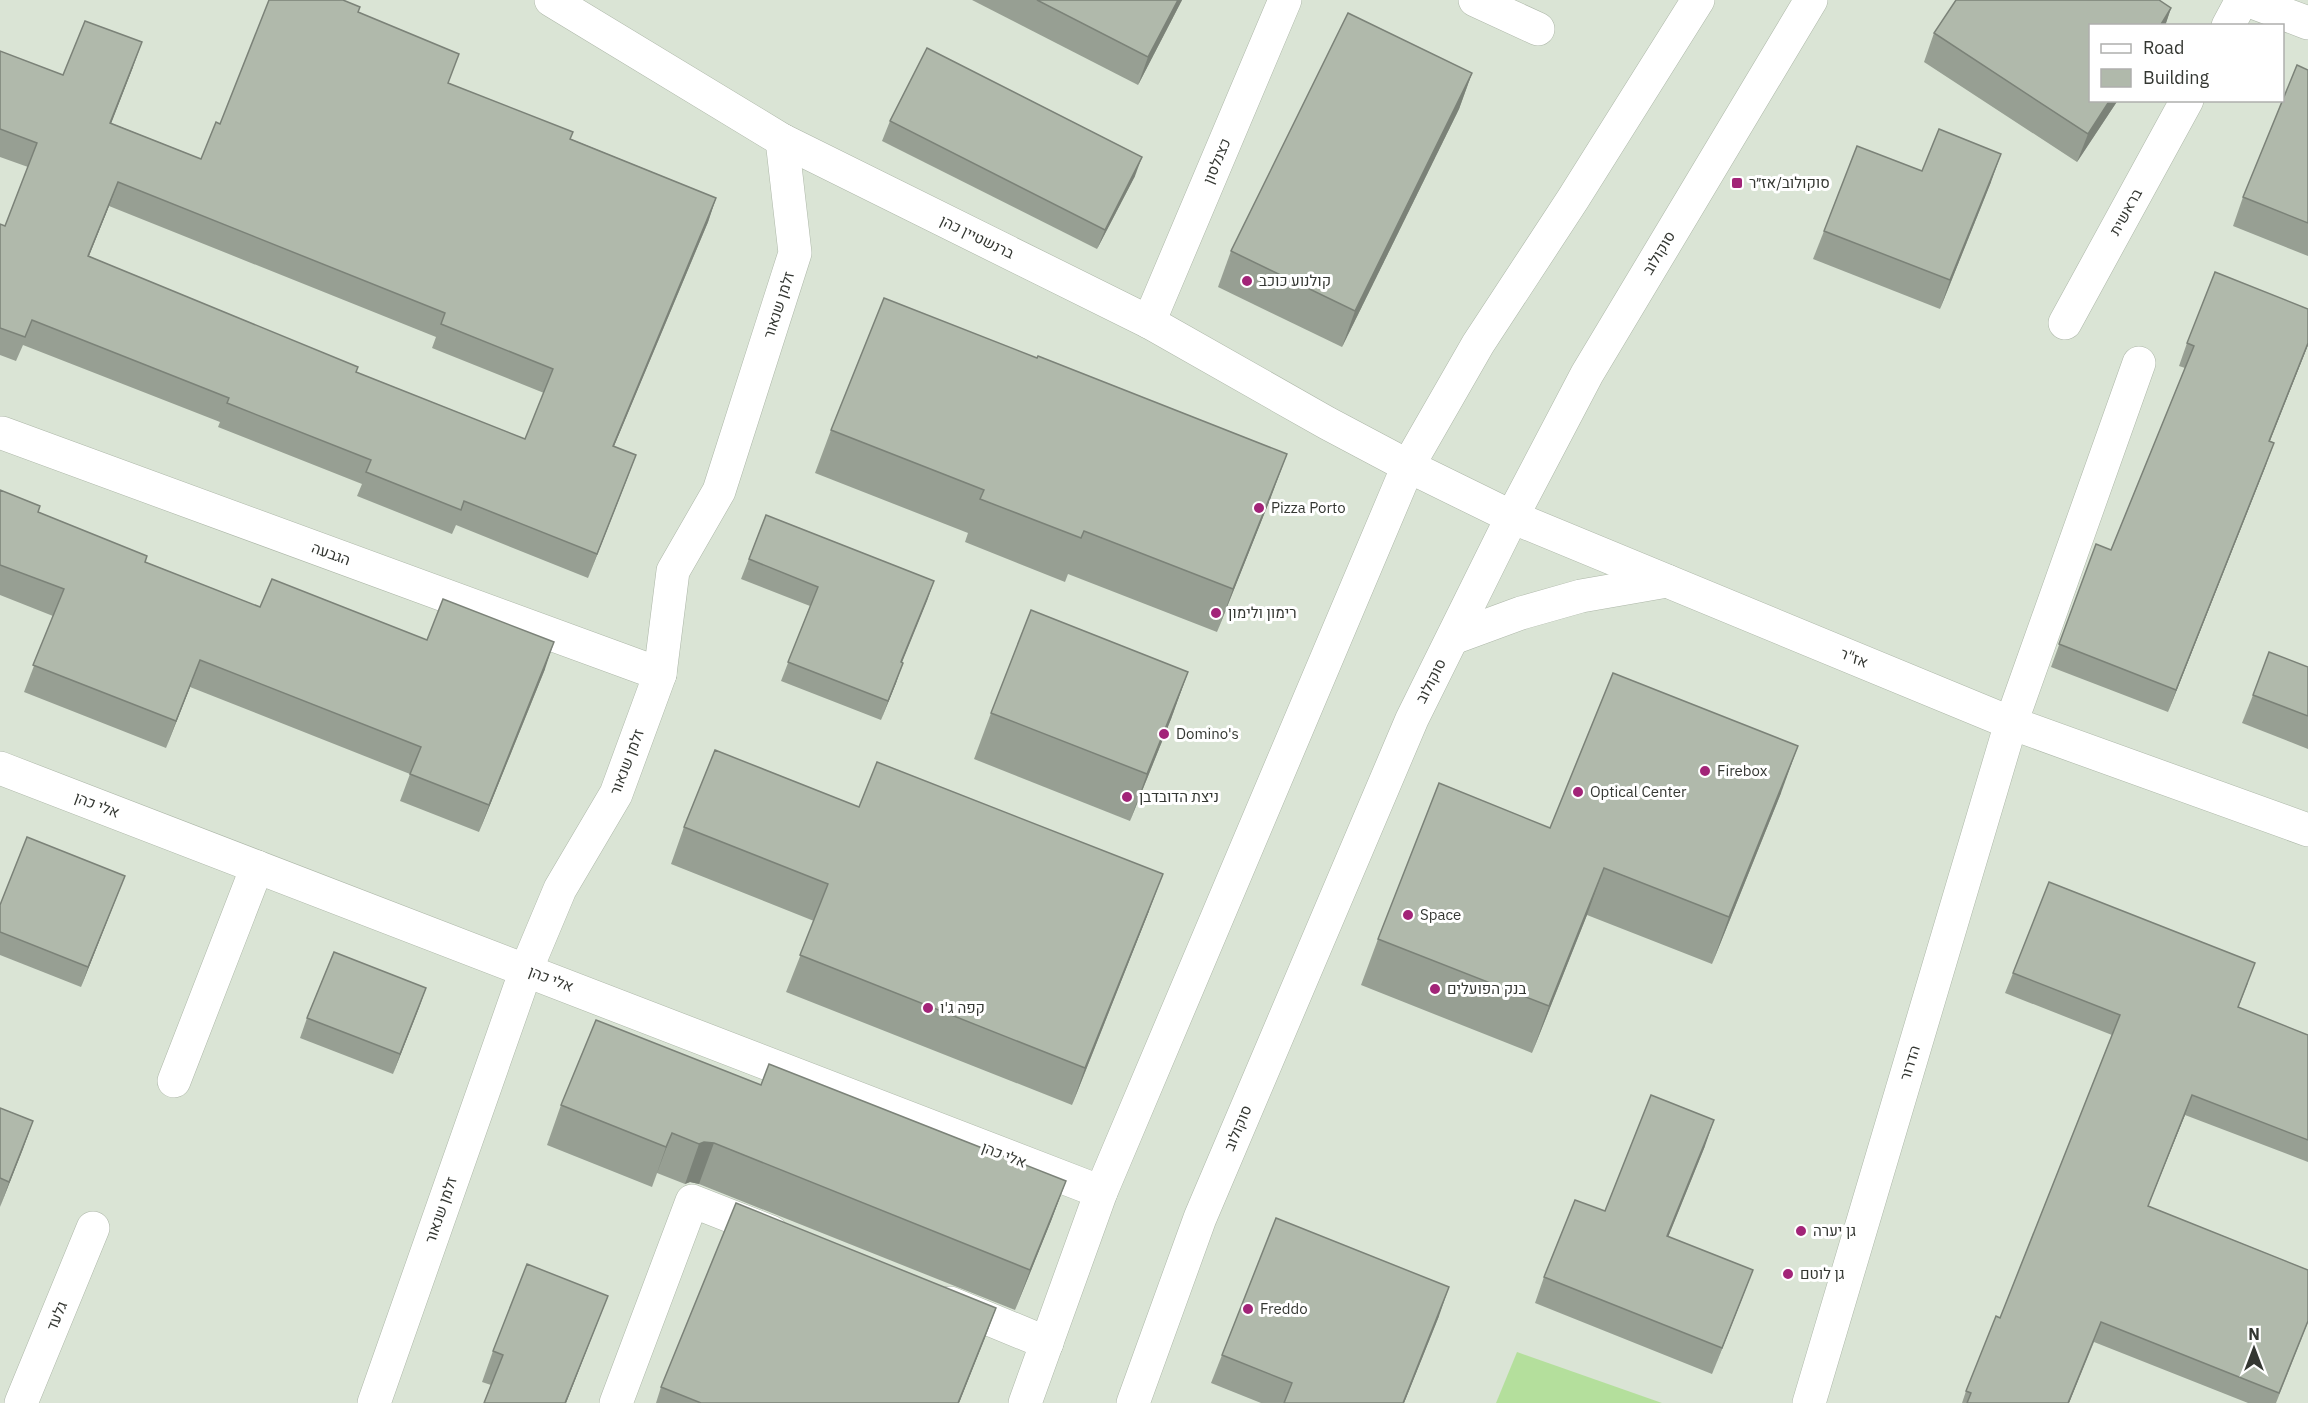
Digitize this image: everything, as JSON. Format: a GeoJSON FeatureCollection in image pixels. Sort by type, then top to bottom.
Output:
{"type":"FeatureCollection","features":[{"type":"Feature","properties":{"kind":"street","name":"ברנשטיין כהן"},"geometry":{"type":"LineString","coordinates":[[551,0],[782,140],[1149,322],[1408,466]]}},
{"type":"Feature","properties":{"kind":"street","name":"כצנלסון"},"geometry":{"type":"LineString","coordinates":[[1149,322],[1285,0]]}},
{"type":"Feature","properties":{"kind":"street"},"geometry":{"type":"LineString","coordinates":[[1475,0],[1538,29]]}},
{"type":"Feature","properties":{"kind":"street"},"geometry":{"type":"LineString","coordinates":[[1025,1403],[1101,1192],[1408,466],[1478,344],[1573,199],[1698,0]]}},
{"type":"Feature","properties":{"kind":"street","name":"סוקולוב"},"geometry":{"type":"LineString","coordinates":[[1133,1403],[1200,1218],[1412,719],[1512,517],[1587,374],[1811,0]]}},
{"type":"Feature","properties":{"kind":"street"},"geometry":{"type":"LineString","coordinates":[[2229,24],[2242,0]]}},
{"type":"Feature","properties":{"kind":"street"},"geometry":{"type":"LineString","coordinates":[[2247,0],[2308,22]]}},
{"type":"Feature","properties":{"kind":"street","name":"בראשית"},"geometry":{"type":"LineString","coordinates":[[2065,323],[2186,102]]}},
{"type":"Feature","properties":{"kind":"street","name":"זלמן שנאור"},"geometry":{"type":"LineString","coordinates":[[374,1403],[526,970],[560,889],[616,794],[660,674],[673,571],[719,491],[795,253],[782,140]]}},
{"type":"Feature","properties":{"kind":"street","name":"הדרור"},"geometry":{"type":"LineString","coordinates":[[1809,1403],[2011,723],[2139,363]]}},
{"type":"Feature","properties":{"kind":"street","name":"הגבעה"},"geometry":{"type":"LineString","coordinates":[[2,433],[660,674]]}},
{"type":"Feature","properties":{"kind":"street","name":"אז\"ר"},"geometry":{"type":"LineString","coordinates":[[1408,466],[1512,517],[2011,723],[2308,830]]}},
{"type":"Feature","properties":{"kind":"street"},"geometry":{"type":"LineString","coordinates":[[1452,638],[1521,613],[1581,596],[1667,581]]}},
{"type":"Feature","properties":{"kind":"street","name":"אלי כהן"},"geometry":{"type":"LineString","coordinates":[[0,768],[1101,1192]]}},
{"type":"Feature","properties":{"kind":"street"},"geometry":{"type":"LineString","coordinates":[[174,1081],[257,867]]}},
{"type":"Feature","properties":{"kind":"street"},"geometry":{"type":"LineString","coordinates":[[616,1403],[692,1200],[802,1244]]}},
{"type":"Feature","properties":{"kind":"street","name":"גלעד"},"geometry":{"type":"LineString","coordinates":[[21,1403],[93,1228]]}},
{"type":"Feature","properties":{"kind":"street"},"geometry":{"type":"LineString","coordinates":[[922,1292],[1047,1343]]}},
{"type":"Feature","properties":{"kind":"green space"},"geometry":{"type":"Polygon","coordinates":[[[1517,1352],[1662,1403],[1496,1403],[1517,1352]]]}},
{"type":"Feature","properties":{"kind":"building"},"geometry":{"type":"Polygon","coordinates":[[[269,0],[343,0],[360,7],[358,12],[459,54],[448,83],[573,132],[570,139],[716,198],[613,446],[636,455],[597,554],[464,501],[461,510],[366,472],[371,460],[227,403],[229,398],[32,320],[25,337],[0,328],[0,224],[5,226],[37,143],[0,129],[0,51],[63,75],[85,21],[142,42],[110,123],[201,159],[216,122],[220,124],[269,0]],[[118,182],[88,256],[358,367],[356,372],[525,439],[553,369],[441,324],[445,313],[118,182]]]}},
{"type":"Feature","properties":{"kind":"building"},"geometry":{"type":"Polygon","coordinates":[[[1037,0],[1178,0],[1148,57],[1037,0]]]}},
{"type":"Feature","properties":{"kind":"building"},"geometry":{"type":"Polygon","coordinates":[[[1956,0],[2159,0],[2171,8],[2161,24],[2089,24],[2089,102],[2109,102],[2088,134],[1934,33],[1956,0]]]}},
{"type":"Feature","properties":{"kind":"building"},"geometry":{"type":"Polygon","coordinates":[[[1348,13],[1472,73],[1355,311],[1231,251],[1348,13]]]}},
{"type":"Feature","properties":{"kind":"building"},"geometry":{"type":"Polygon","coordinates":[[[927,48],[1142,157],[1105,230],[890,121],[927,48]]]}},
{"type":"Feature","properties":{"kind":"building"},"geometry":{"type":"Polygon","coordinates":[[[2297,65],[2308,70],[2308,223],[2243,197],[2282,102],[2284,102],[2297,65]]]}},
{"type":"Feature","properties":{"kind":"building"},"geometry":{"type":"Polygon","coordinates":[[[1939,129],[2001,154],[1950,280],[1824,231],[1857,146],[1922,171],[1939,129]]]}},
{"type":"Feature","properties":{"kind":"building"},"geometry":{"type":"Polygon","coordinates":[[[2215,272],[2308,309],[2308,343],[2269,441],[2274,443],[2176,690],[2059,644],[2096,544],[2111,550],[2194,346],[2187,343],[2215,272]]]}},
{"type":"Feature","properties":{"kind":"building"},"geometry":{"type":"Polygon","coordinates":[[[884,298],[1287,454],[1233,589],[1084,531],[1081,538],[980,499],[984,490],[831,430],[884,298]]]}},
{"type":"Feature","properties":{"kind":"building"},"geometry":{"type":"Polygon","coordinates":[[[0,490],[40,506],[38,512],[147,556],[145,562],[260,607],[272,579],[427,640],[443,599],[554,642],[489,805],[410,774],[421,747],[200,660],[176,721],[33,665],[64,589],[0,565],[0,490]]]}},
{"type":"Feature","properties":{"kind":"building"},"geometry":{"type":"Polygon","coordinates":[[[766,515],[934,581],[901,662],[903,663],[888,701],[788,662],[818,587],[749,559],[766,515]]]}},
{"type":"Feature","properties":{"kind":"building"},"geometry":{"type":"Polygon","coordinates":[[[1031,610],[1188,672],[1147,774],[991,713],[1031,610]]]}},
{"type":"Feature","properties":{"kind":"building"},"geometry":{"type":"Polygon","coordinates":[[[2269,652],[2308,667],[2308,716],[2253,695],[2269,652]]]}},
{"type":"Feature","properties":{"kind":"building"},"geometry":{"type":"Polygon","coordinates":[[[1613,673],[1798,746],[1729,917],[1604,868],[1549,1006],[1378,939],[1439,783],[1550,828],[1613,673]]]}},
{"type":"Feature","properties":{"kind":"building"},"geometry":{"type":"Polygon","coordinates":[[[715,750],[859,807],[877,762],[1163,874],[1085,1068],[800,955],[828,884],[684,827],[715,750]]]}},
{"type":"Feature","properties":{"kind":"building"},"geometry":{"type":"Polygon","coordinates":[[[27,837],[125,876],[88,967],[0,932],[0,905],[27,837]]]}},
{"type":"Feature","properties":{"kind":"building"},"geometry":{"type":"Polygon","coordinates":[[[2049,882],[2255,963],[2238,1007],[2308,1035],[2308,1140],[2192,1095],[2148,1206],[2308,1270],[2308,1321],[2279,1393],[2101,1322],[2068,1403],[1967,1403],[1971,1393],[1966,1391],[1996,1316],[2000,1318],[2120,1015],[2013,973],[2049,882]]]}},
{"type":"Feature","properties":{"kind":"building"},"geometry":{"type":"Polygon","coordinates":[[[334,952],[426,988],[400,1054],[307,1018],[334,952]]]}},
{"type":"Feature","properties":{"kind":"building"},"geometry":{"type":"Polygon","coordinates":[[[596,1020],[761,1085],[769,1064],[1066,1181],[1030,1270],[714,1143],[699,1144],[672,1133],[666,1147],[561,1105],[596,1020]]]}},
{"type":"Feature","properties":{"kind":"building"},"geometry":{"type":"Polygon","coordinates":[[[1651,1095],[1714,1120],[1667,1236],[1753,1270],[1722,1348],[1544,1277],[1575,1200],[1605,1211],[1651,1095]]]}},
{"type":"Feature","properties":{"kind":"building"},"geometry":{"type":"Polygon","coordinates":[[[0,1108],[33,1121],[9,1182],[0,1178],[0,1108]]]}},
{"type":"Feature","properties":{"kind":"building"},"geometry":{"type":"Polygon","coordinates":[[[736,1203],[996,1308],[958,1403],[701,1403],[661,1387],[736,1203]]]}},
{"type":"Feature","properties":{"kind":"building"},"geometry":{"type":"Polygon","coordinates":[[[1276,1218],[1449,1287],[1403,1403],[1284,1403],[1292,1383],[1222,1355],[1276,1218]]]}},
{"type":"Feature","properties":{"kind":"building"},"geometry":{"type":"Polygon","coordinates":[[[527,1264],[608,1296],[565,1403],[484,1403],[503,1355],[493,1351],[527,1264]]]}},
{"type":"Feature","properties":{"kind":"place","name":"סוקולוב/אז״ר"},"geometry":{"type":"Point","coordinates":[1737,183]}},
{"type":"Feature","properties":{"kind":"place","name":"קולנוע כוכב"},"geometry":{"type":"Point","coordinates":[1247,281]}},
{"type":"Feature","properties":{"kind":"place","name":"Pizza Porto"},"geometry":{"type":"Point","coordinates":[1259,508]}},
{"type":"Feature","properties":{"kind":"place","name":"רימון ולימון"},"geometry":{"type":"Point","coordinates":[1216,613]}},
{"type":"Feature","properties":{"kind":"place","name":"Domino's"},"geometry":{"type":"Point","coordinates":[1164,734]}},
{"type":"Feature","properties":{"kind":"place","name":"Firebox"},"geometry":{"type":"Point","coordinates":[1705,771]}},
{"type":"Feature","properties":{"kind":"place","name":"Optical Center"},"geometry":{"type":"Point","coordinates":[1578,792]}},
{"type":"Feature","properties":{"kind":"place","name":"ניצת הדובדבן"},"geometry":{"type":"Point","coordinates":[1127,797]}},
{"type":"Feature","properties":{"kind":"place","name":"Space"},"geometry":{"type":"Point","coordinates":[1408,915]}},
{"type":"Feature","properties":{"kind":"place","name":"בנק הפועלים"},"geometry":{"type":"Point","coordinates":[1435,989]}},
{"type":"Feature","properties":{"kind":"place","name":"קפה ג'ו"},"geometry":{"type":"Point","coordinates":[928,1008]}},
{"type":"Feature","properties":{"kind":"place","name":"גן יערה"},"geometry":{"type":"Point","coordinates":[1801,1231]}},
{"type":"Feature","properties":{"kind":"place","name":"גן לוטם"},"geometry":{"type":"Point","coordinates":[1788,1274]}},
{"type":"Feature","properties":{"kind":"place","name":"Freddo"},"geometry":{"type":"Point","coordinates":[1248,1309]}}]}
